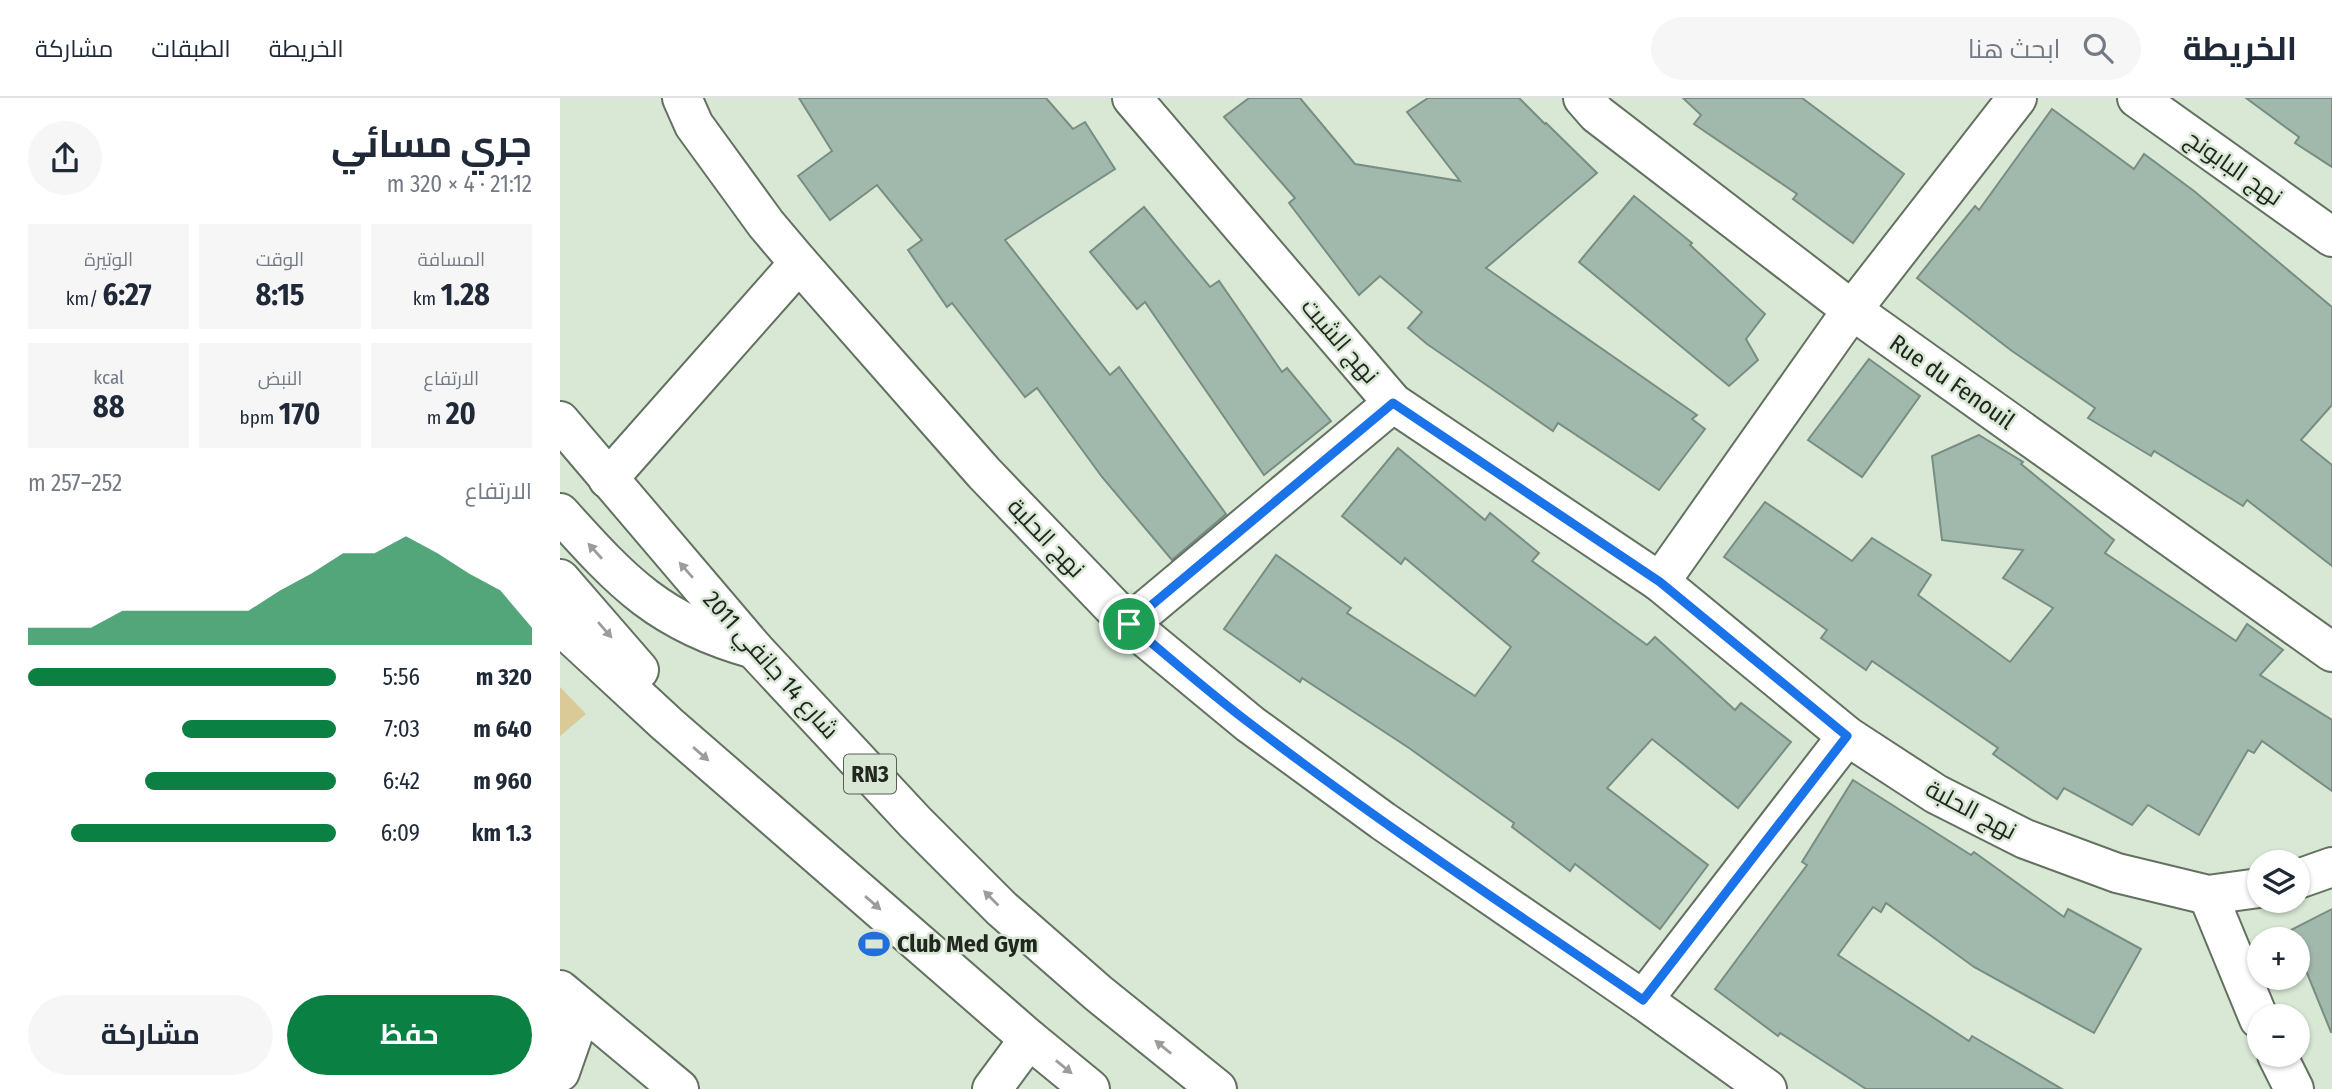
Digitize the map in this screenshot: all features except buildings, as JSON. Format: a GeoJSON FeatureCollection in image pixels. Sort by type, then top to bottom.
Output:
{"type":"FeatureCollection","features":[{"type":"Feature","properties":{"kind":"main road","name":"نهج الحلبة"},"geometry":{"type":"LineString","coordinates":[[682,98],[694,125],[766,225],[984,473],[1129,624],[1261,732],[1383,821],[1643,1000],[1766,1089]]}},
{"type":"Feature","properties":{"kind":"main road","name":"نهج الشبت"},"geometry":{"type":"LineString","coordinates":[[1132,98],[1393,403],[1660,582]]}},
{"type":"Feature","properties":{"kind":"main road","name":"Rue du Fenouil"},"geometry":{"type":"LineString","coordinates":[[1583,98],[1597,114],[1852,310],[2332,652]]}},
{"type":"Feature","properties":{"kind":"main road"},"geometry":{"type":"LineString","coordinates":[[1660,582],[1852,310],[2017,98]]}},
{"type":"Feature","properties":{"kind":"main road","name":"نهج البابونج"},"geometry":{"type":"LineString","coordinates":[[2137,98],[2332,237]]}},
{"type":"Feature","properties":{"kind":"main road"},"geometry":{"type":"LineString","coordinates":[[608,479],[799,263]]}},
{"type":"Feature","properties":{"kind":"main road"},"geometry":{"type":"LineString","coordinates":[[1129,624],[1393,403]]}},
{"type":"Feature","properties":{"kind":"main road","name":"شارع 14 جانفي 2011"},"geometry":{"type":"LineString","coordinates":[[560,421],[754,649],[915,822],[1002,909],[1098,993],[1217,1089]]}},
{"type":"Feature","properties":{"kind":"main road"},"geometry":{"type":"LineString","coordinates":[[560,513],[639,595],[693,628],[723,641],[754,649]]}},
{"type":"Feature","properties":{"kind":"main road"},"geometry":{"type":"LineString","coordinates":[[560,579],[630,658],[658,702],[667,724]]}},
{"type":"Feature","properties":{"kind":"main road","name":"نهج الحلبة"},"geometry":{"type":"LineString","coordinates":[[1660,582],[1847,736],[1936,793],[2025,839],[2117,873],[2208,895]]}},
{"type":"Feature","properties":{"kind":"main road"},"geometry":{"type":"LineString","coordinates":[[560,625],[667,724],[1090,1089]]}},
{"type":"Feature","properties":{"kind":"main road"},"geometry":{"type":"LineString","coordinates":[[1643,1000],[1847,736]]}},
{"type":"Feature","properties":{"kind":"main road"},"geometry":{"type":"LineString","coordinates":[[2310,874],[2332,867]]}},
{"type":"Feature","properties":{"kind":"main road"},"geometry":{"type":"LineString","coordinates":[[2247,890],[2208,895],[2253,1004]]}},
{"type":"Feature","properties":{"kind":"main road"},"geometry":{"type":"LineString","coordinates":[[560,1072],[571,1000]]}},
{"type":"Feature","properties":{"kind":"main road"},"geometry":{"type":"LineString","coordinates":[[571,1000],[679,1089]]}},
{"type":"Feature","properties":{"kind":"main road"},"geometry":{"type":"LineString","coordinates":[[992,1089],[1029,1039]]}},
{"type":"Feature","properties":{"kind":"main road"},"geometry":{"type":"LineString","coordinates":[[2283,1067],[2294,1089]]}},
{"type":"Feature","properties":{"kind":"shaded area"},"geometry":{"type":"Polygon","coordinates":[[[560,687],[586,714],[560,736],[560,687]]]}},
{"type":"Feature","properties":{"kind":"place","name":"Club Med Gym"},"geometry":{"type":"Point","coordinates":[874,944]}},
{"type":"Feature","properties":{"kind":"route"},"geometry":{"type":"LineString","coordinates":[[1393,403],[1660,582],[1847,736],[1643,1000],[1316,773],[1250,724],[1129,624],[1393,403]]}}]}
